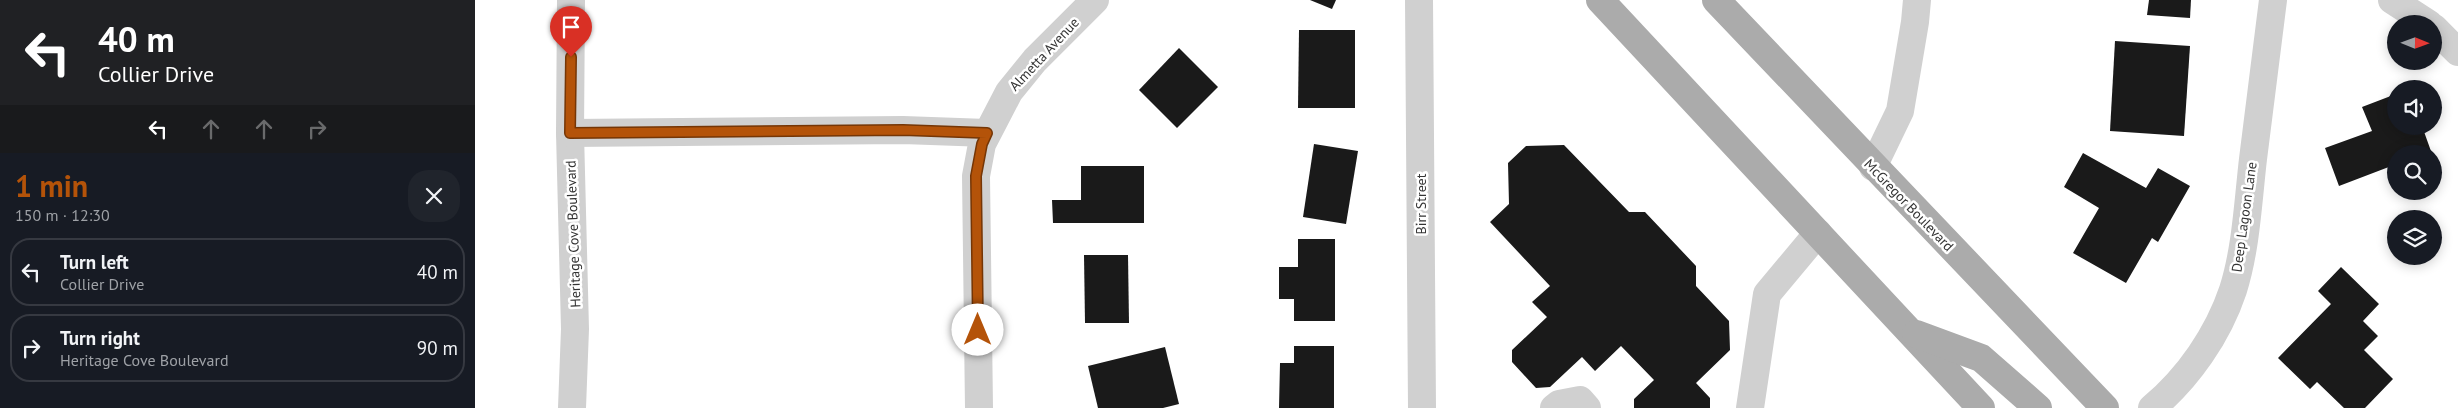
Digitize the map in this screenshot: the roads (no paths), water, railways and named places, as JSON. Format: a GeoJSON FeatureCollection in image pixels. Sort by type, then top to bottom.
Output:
{"type":"FeatureCollection","features":[{"type":"Feature","properties":{"kind":"main road"},"geometry":{"type":"LineString","coordinates":[[1600,0],[1981,408]]}},
{"type":"Feature","properties":{"kind":"main road","name":"McGregor Boulevard"},"geometry":{"type":"LineString","coordinates":[[1716,0],[1873,167],[2105,408]]}},
{"type":"Feature","properties":{"kind":"main road"},"geometry":{"type":"LineString","coordinates":[[1910,332],[1981,358],[2038,408]]}},
{"type":"Feature","properties":{"kind":"street","name":"Heritage Cove Boulevard"},"geometry":{"type":"LineString","coordinates":[[571,0],[570,133],[575,329],[571,408]]}},
{"type":"Feature","properties":{"kind":"street","name":"Almetta Avenue"},"geometry":{"type":"LineString","coordinates":[[979,408],[976,176],[982,144],[1009,92],[1035,60],[1095,0]]}},
{"type":"Feature","properties":{"kind":"street","name":"Birr Street"},"geometry":{"type":"LineString","coordinates":[[1419,0],[1421,408]]}},
{"type":"Feature","properties":{"kind":"street"},"geometry":{"type":"LineString","coordinates":[[1873,167],[1900,111],[1917,0]]}},
{"type":"Feature","properties":{"kind":"street","name":"Deep Lagoon Lane"},"geometry":{"type":"LineString","coordinates":[[2170,402],[2219,323],[2233,290],[2242,249],[2273,0]]}},
{"type":"Feature","properties":{"kind":"street"},"geometry":{"type":"LineString","coordinates":[[2391,0],[2415,15]]}},
{"type":"Feature","properties":{"kind":"street"},"geometry":{"type":"LineString","coordinates":[[2443,37],[2458,52]]}},
{"type":"Feature","properties":{"kind":"street"},"geometry":{"type":"LineString","coordinates":[[570,133],[903,130],[987,133]]}},
{"type":"Feature","properties":{"kind":"street"},"geometry":{"type":"LineString","coordinates":[[1750,408],[1767,294],[1818,233]]}},
{"type":"Feature","properties":{"kind":"street"},"geometry":{"type":"LineString","coordinates":[[1554,408],[1559,404],[1580,400],[1587,408]]}}]}
